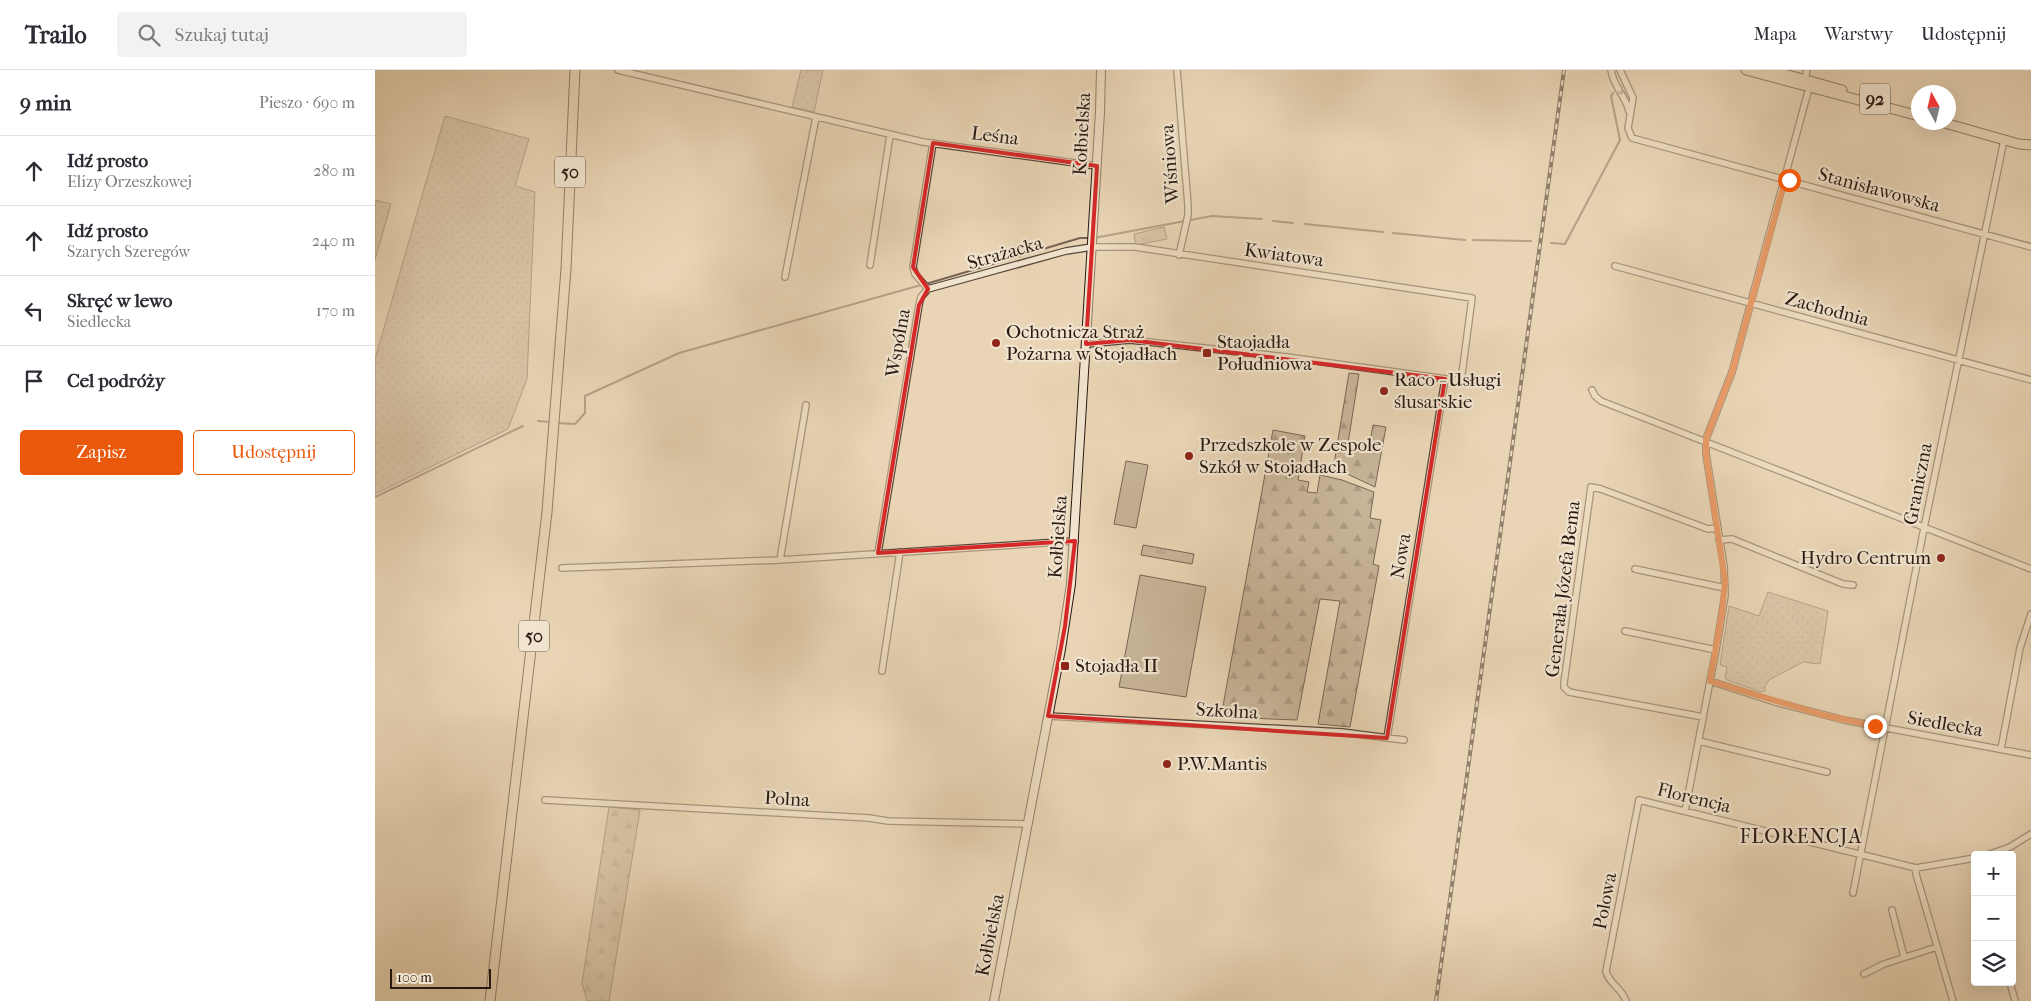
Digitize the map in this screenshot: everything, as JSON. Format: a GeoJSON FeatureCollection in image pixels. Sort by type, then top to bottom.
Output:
{"type":"FeatureCollection","features":[{"type":"Feature","properties":{"kind":"main road","name":"92"},"geometry":{"type":"LineString","coordinates":[[1746,70],[1804,82],[1911,109]]}},
{"type":"Feature","properties":{"kind":"main road","name":"92"},"geometry":{"type":"LineString","coordinates":[[1770,70],[1911,114]]}},
{"type":"Feature","properties":{"kind":"main road","name":"50"},"geometry":{"type":"LineString","coordinates":[[490,1001],[547,512],[566,269],[575,72]]}},
{"type":"Feature","properties":{"kind":"main road"},"geometry":{"type":"LineString","coordinates":[[1956,121],[2021,139],[2030,145]]}},
{"type":"Feature","properties":{"kind":"main road"},"geometry":{"type":"LineString","coordinates":[[1956,126],[2004,140],[2030,145]]}},
{"type":"Feature","properties":{"kind":"street","name":"Leśna"},"geometry":{"type":"LineString","coordinates":[[618,70],[933,144],[1097,166]]}},
{"type":"Feature","properties":{"kind":"street","name":"Kołbielska"},"geometry":{"type":"LineString","coordinates":[[994,1001],[1065,626],[1075,541],[1101,70]]}},
{"type":"Feature","properties":{"kind":"street","name":"Wiśniowa"},"geometry":{"type":"LineString","coordinates":[[1177,70],[1185,147],[1188,215],[1179,255]]}},
{"type":"Feature","properties":{"kind":"street"},"geometry":{"type":"LineString","coordinates":[[1611,70],[1613,80],[1627,100],[1630,112]]}},
{"type":"Feature","properties":{"kind":"street"},"geometry":{"type":"LineString","coordinates":[[1620,70],[1633,98],[1630,112]]}},
{"type":"Feature","properties":{"kind":"street"},"geometry":{"type":"LineString","coordinates":[[1685,812],[1716,650],[1725,588],[1706,454],[1706,439],[1732,372],[1785,180],[1807,70]]}},
{"type":"Feature","properties":{"kind":"street","name":"Stanisławowska"},"geometry":{"type":"LineString","coordinates":[[1630,112],[1628,132],[1632,138],[2031,248]]}},
{"type":"Feature","properties":{"kind":"street"},"geometry":{"type":"LineString","coordinates":[[785,278],[816,116]]}},
{"type":"Feature","properties":{"kind":"street"},"geometry":{"type":"LineString","coordinates":[[870,265],[890,135]]}},
{"type":"Feature","properties":{"kind":"street","name":"Graniczna"},"geometry":{"type":"LineString","coordinates":[[1853,893],[1862,856],[1925,528],[2004,140]]}},
{"type":"Feature","properties":{"kind":"street"},"geometry":{"type":"LineString","coordinates":[[925,287],[915,274],[913,267],[933,144]]}},
{"type":"Feature","properties":{"kind":"street","name":"Strażacka"},"geometry":{"type":"LineString","coordinates":[[925,287],[1066,251],[1092,241]]}},
{"type":"Feature","properties":{"kind":"street","name":"Kwiatowa"},"geometry":{"type":"LineString","coordinates":[[1092,241],[1473,298],[1461,381],[1445,380]]}},
{"type":"Feature","properties":{"kind":"street","name":"Zachodnia"},"geometry":{"type":"LineString","coordinates":[[1615,266],[2031,380]]}},
{"type":"Feature","properties":{"kind":"street","name":"Wspólna"},"geometry":{"type":"LineString","coordinates":[[877,553],[919,305],[925,287]]}},
{"type":"Feature","properties":{"kind":"street"},"geometry":{"type":"LineString","coordinates":[[1086,344],[1130,340],[1287,357],[1445,380]]}},
{"type":"Feature","properties":{"kind":"street","name":"Nowa"},"geometry":{"type":"LineString","coordinates":[[1387,738],[1445,380]]}},
{"type":"Feature","properties":{"kind":"street"},"geometry":{"type":"LineString","coordinates":[[1592,390],[1601,401],[2031,569]]}},
{"type":"Feature","properties":{"kind":"street"},"geometry":{"type":"LineString","coordinates":[[781,560],[806,405]]}},
{"type":"Feature","properties":{"kind":"street","name":"Generała Józefa Bema"},"geometry":{"type":"LineString","coordinates":[[1703,717],[1569,692],[1563,683],[1591,487],[1601,488],[1708,530],[1718,528]]}},
{"type":"Feature","properties":{"kind":"street"},"geometry":{"type":"LineString","coordinates":[[1719,540],[1732,540],[1843,584],[1853,585]]}},
{"type":"Feature","properties":{"kind":"street"},"geometry":{"type":"LineString","coordinates":[[562,568],[781,560],[1075,541]]}},
{"type":"Feature","properties":{"kind":"street"},"geometry":{"type":"LineString","coordinates":[[882,671],[900,552]]}},
{"type":"Feature","properties":{"kind":"street"},"geometry":{"type":"LineString","coordinates":[[1635,569],[1725,588]]}},
{"type":"Feature","properties":{"kind":"street"},"geometry":{"type":"LineString","coordinates":[[2001,749],[2020,648],[2031,614]]}},
{"type":"Feature","properties":{"kind":"street"},"geometry":{"type":"LineString","coordinates":[[1625,631],[1716,650]]}},
{"type":"Feature","properties":{"kind":"street","name":"Siedlecka"},"geometry":{"type":"LineString","coordinates":[[1710,681],[1823,715],[2031,755]]}},
{"type":"Feature","properties":{"kind":"street","name":"Szkolna"},"geometry":{"type":"LineString","coordinates":[[1048,716],[1342,732],[1404,740]]}},
{"type":"Feature","properties":{"kind":"street"},"geometry":{"type":"LineString","coordinates":[[1699,741],[1827,772]]}},
{"type":"Feature","properties":{"kind":"street","name":"Polna"},"geometry":{"type":"LineString","coordinates":[[545,800],[869,818],[888,821],[1027,824]]}},
{"type":"Feature","properties":{"kind":"street","name":"Florencja"},"geometry":{"type":"LineString","coordinates":[[1639,800],[1916,868],[1971,859]]}},
{"type":"Feature","properties":{"kind":"street","name":"Polowa"},"geometry":{"type":"LineString","coordinates":[[1626,1001],[1621,991],[1607,976],[1606,971],[1639,800]]}},
{"type":"Feature","properties":{"kind":"street"},"geometry":{"type":"LineString","coordinates":[[1998,851],[2010,847],[2031,834]]}},
{"type":"Feature","properties":{"kind":"street"},"geometry":{"type":"LineString","coordinates":[[1916,868],[1915,874],[1953,1001]]}},
{"type":"Feature","properties":{"kind":"street"},"geometry":{"type":"LineString","coordinates":[[1891,910],[1904,957]]}},
{"type":"Feature","properties":{"kind":"street"},"geometry":{"type":"LineString","coordinates":[[1864,974],[1884,964],[1937,947]]}},
{"type":"Feature","properties":{"kind":"street"},"geometry":{"type":"LineString","coordinates":[[2011,986],[2015,1001]]}},
{"type":"Feature","properties":{"kind":"highlighted area"},"geometry":{"type":"Polygon","coordinates":[[[933,143],[1097,166],[1086,344],[1130,340],[1445,379],[1387,738],[1048,716],[1065,626],[1075,541],[878,553],[919,305],[928,289],[913,267],[933,143]]]}},
{"type":"Feature","properties":{"kind":"green space"},"geometry":{"type":"Polygon","coordinates":[[[801,70],[823,70],[814,112],[792,107],[801,70]]]}},
{"type":"Feature","properties":{"kind":"green space"},"geometry":{"type":"Polygon","coordinates":[[[445,116],[529,139],[515,186],[535,192],[527,379],[508,429],[375,494],[375,359],[445,116]]]}},
{"type":"Feature","properties":{"kind":"green space"},"geometry":{"type":"Polygon","coordinates":[[[375,200],[391,204],[375,260],[375,200]]]}},
{"type":"Feature","properties":{"kind":"green space"},"geometry":{"type":"Polygon","coordinates":[[[1164,227],[1167,239],[1136,245],[1134,234],[1164,227]]]}},
{"type":"Feature","properties":{"kind":"green space"},"geometry":{"type":"Polygon","coordinates":[[[1349,373],[1359,374],[1348,443],[1369,447],[1373,425],[1386,427],[1375,487],[1343,472],[1333,470],[1349,373]]]}},
{"type":"Feature","properties":{"kind":"green space"},"geometry":{"type":"Polygon","coordinates":[[[1273,430],[1305,436],[1298,480],[1309,482],[1307,492],[1317,493],[1320,475],[1342,480],[1374,492],[1370,518],[1381,520],[1373,564],[1379,566],[1350,727],[1318,724],[1340,601],[1320,599],[1297,720],[1221,717],[1273,430]]]}},
{"type":"Feature","properties":{"kind":"green space"},"geometry":{"type":"Polygon","coordinates":[[[1126,461],[1148,465],[1136,528],[1114,524],[1126,461]]]}},
{"type":"Feature","properties":{"kind":"green space"},"geometry":{"type":"Polygon","coordinates":[[[1143,545],[1194,554],[1192,564],[1141,555],[1143,545]]]}},
{"type":"Feature","properties":{"kind":"green space"},"geometry":{"type":"Polygon","coordinates":[[[1140,575],[1206,587],[1186,697],[1119,687],[1140,575]]]}},
{"type":"Feature","properties":{"kind":"green space"},"geometry":{"type":"Polygon","coordinates":[[[1768,592],[1828,611],[1820,664],[1803,662],[1769,680],[1765,686],[1765,691],[1761,692],[1727,680],[1725,678],[1727,667],[1720,665],[1729,606],[1759,616],[1768,592]]]}},
{"type":"Feature","properties":{"kind":"green space"},"geometry":{"type":"Polygon","coordinates":[[[609,807],[640,810],[609,1001],[587,1001],[582,983],[609,807]]]}},
{"type":"Feature","properties":{"kind":"waterway"},"geometry":{"type":"LineString","coordinates":[[1551,243],[1565,244],[1620,140],[1611,96],[1613,93]]}},
{"type":"Feature","properties":{"kind":"waterway"},"geometry":{"type":"LineString","coordinates":[[1094,238],[1212,216],[1262,219]]}},
{"type":"Feature","properties":{"kind":"waterway"},"geometry":{"type":"LineString","coordinates":[[1273,221],[1293,223]]}},
{"type":"Feature","properties":{"kind":"waterway"},"geometry":{"type":"LineString","coordinates":[[1305,224],[1383,232]]}},
{"type":"Feature","properties":{"kind":"waterway"},"geometry":{"type":"LineString","coordinates":[[1393,233],[1465,240]]}},
{"type":"Feature","properties":{"kind":"waterway"},"geometry":{"type":"LineString","coordinates":[[926,284],[1080,238],[1090,238]]}},
{"type":"Feature","properties":{"kind":"waterway"},"geometry":{"type":"LineString","coordinates":[[1473,240],[1531,241]]}},
{"type":"Feature","properties":{"kind":"waterway"},"geometry":{"type":"LineString","coordinates":[[557,423],[575,424],[585,413],[585,396],[679,353],[921,285]]}},
{"type":"Feature","properties":{"kind":"waterway"},"geometry":{"type":"LineString","coordinates":[[538,421],[552,422]]}},
{"type":"Feature","properties":{"kind":"waterway"},"geometry":{"type":"LineString","coordinates":[[375,497],[523,426]]}},
{"type":"Feature","properties":{"kind":"railway"},"geometry":{"type":"LineString","coordinates":[[1436,1001],[1564,70]]}},
{"type":"Feature","properties":{"kind":"place","name":"Ochotnicza Straż Pożarna w Stojadłach"},"geometry":{"type":"Point","coordinates":[996,343]}},
{"type":"Feature","properties":{"kind":"place","name":"Staojadła Południowa"},"geometry":{"type":"Point","coordinates":[1207,353]}},
{"type":"Feature","properties":{"kind":"place","name":"Raco - Usługi ślusarskie"},"geometry":{"type":"Point","coordinates":[1384,391]}},
{"type":"Feature","properties":{"kind":"place","name":"Przedszkole w Zespole Szkół w Stojadłach"},"geometry":{"type":"Point","coordinates":[1189,456]}},
{"type":"Feature","properties":{"kind":"place","name":"Hydro Centrum"},"geometry":{"type":"Point","coordinates":[1941,558]}},
{"type":"Feature","properties":{"kind":"place","name":"Stojadła II"},"geometry":{"type":"Point","coordinates":[1065,666]}},
{"type":"Feature","properties":{"kind":"place","name":"P.W.Mantis"},"geometry":{"type":"Point","coordinates":[1167,764]}},
{"type":"Feature","properties":{"kind":"district","name":"FLORENCJA"},"geometry":{"type":"Point","coordinates":[1801,836]}},
{"type":"Feature","properties":{"kind":"route"},"geometry":{"type":"LineString","coordinates":[[1789,180],[1785,180],[1732,372],[1706,439],[1706,454],[1725,581],[1725,598],[1710,681],[1775,702],[1875,726]]}}]}
